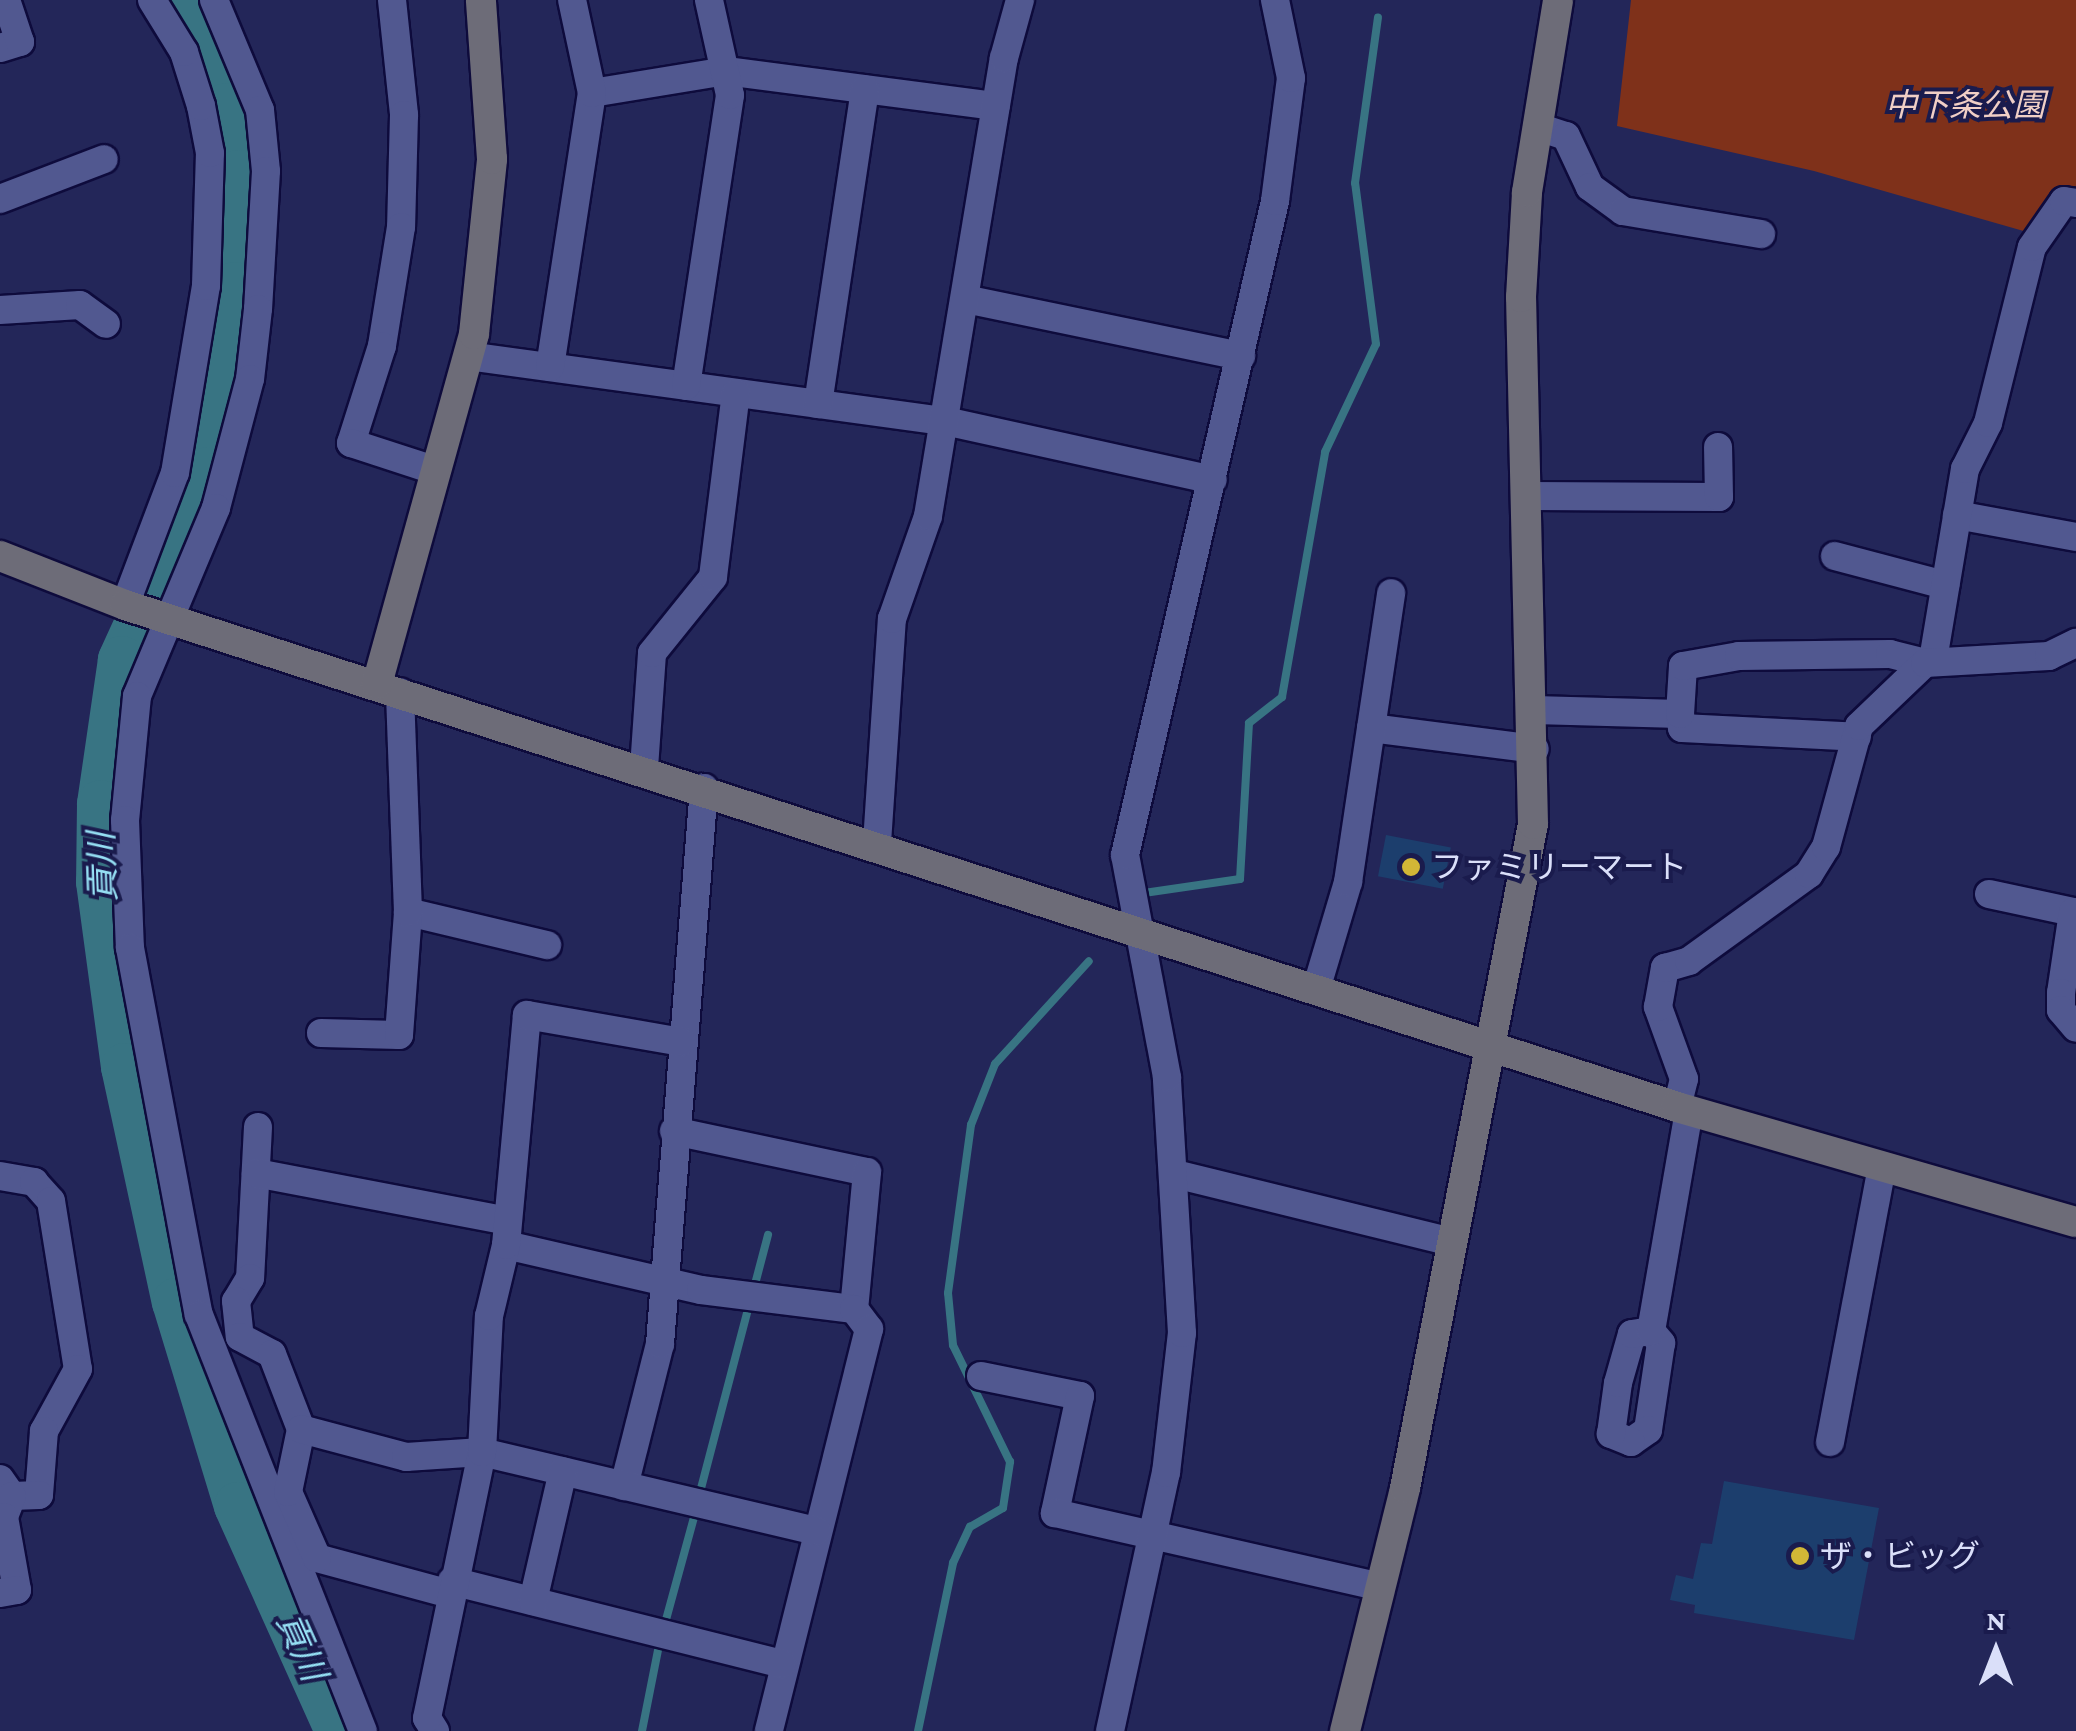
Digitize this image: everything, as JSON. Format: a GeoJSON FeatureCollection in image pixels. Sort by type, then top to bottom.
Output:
{"type":"FeatureCollection","features":[{"type":"Feature","properties":{"kind":"street"},"geometry":{"type":"LineString","coordinates":[[0,48],[20,42],[6,0]]}},
{"type":"Feature","properties":{"kind":"street"},"geometry":{"type":"LineString","coordinates":[[124,605],[179,456],[206,286],[210,153],[202,106],[184,52],[152,0]]}},
{"type":"Feature","properties":{"kind":"street"},"geometry":{"type":"LineString","coordinates":[[214,0],[260,110],[266,171],[258,309],[236,445],[137,696],[124,820],[141,1033],[183,1256],[215,1364],[363,1731]]}},
{"type":"Feature","properties":{"kind":"street"},"geometry":{"type":"LineString","coordinates":[[392,0],[404,115],[401,228],[382,346],[351,443],[437,471]]}},
{"type":"Feature","properties":{"kind":"street"},"geometry":{"type":"LineString","coordinates":[[321,1033],[399,1035],[408,912],[389,688],[437,471],[468,356],[492,159],[482,0]]}},
{"type":"Feature","properties":{"kind":"street"},"geometry":{"type":"LineString","coordinates":[[550,367],[592,93],[572,0]]}},
{"type":"Feature","properties":{"kind":"street"},"geometry":{"type":"LineString","coordinates":[[686,386],[730,96],[709,0]]}},
{"type":"Feature","properties":{"kind":"street"},"geometry":{"type":"LineString","coordinates":[[877,843],[892,619],[928,516],[996,106],[1020,0]]}},
{"type":"Feature","properties":{"kind":"street"},"geometry":{"type":"LineString","coordinates":[[1110,1731],[1152,1537],[1182,1334],[1166,1077],[1133,927],[1124,855],[1276,201],[1292,78],[1275,0]]}},
{"type":"Feature","properties":{"kind":"street"},"geometry":{"type":"LineString","coordinates":[[1345,1731],[1377,1586],[1404,1488],[1494,1044],[1533,824],[1535,749],[1520,297],[1538,126],[1558,0]]}},
{"type":"Feature","properties":{"kind":"street"},"geometry":{"type":"LineString","coordinates":[[592,93],[726,71],[996,106]]}},
{"type":"Feature","properties":{"kind":"street"},"geometry":{"type":"LineString","coordinates":[[818,404],[865,89]]}},
{"type":"Feature","properties":{"kind":"street"},"geometry":{"type":"LineString","coordinates":[[1538,126],[1566,136],[1590,187],[1623,210],[1761,234]]}},
{"type":"Feature","properties":{"kind":"street"},"geometry":{"type":"LineString","coordinates":[[0,199],[104,160]]}},
{"type":"Feature","properties":{"kind":"street"},"geometry":{"type":"LineString","coordinates":[[1651,1331],[1683,1109],[1684,1079],[1658,1007],[1665,968],[1689,962],[1809,874],[1826,847],[1857,737],[1929,662],[1957,515],[2032,247],[2064,201],[2076,203]]}},
{"type":"Feature","properties":{"kind":"street"},"geometry":{"type":"LineString","coordinates":[[965,300],[1240,356]]}},
{"type":"Feature","properties":{"kind":"street"},"geometry":{"type":"LineString","coordinates":[[0,310],[80,305],[106,324]]}},
{"type":"Feature","properties":{"kind":"street"},"geometry":{"type":"LineString","coordinates":[[468,356],[945,421],[1213,480]]}},
{"type":"Feature","properties":{"kind":"street"},"geometry":{"type":"LineString","coordinates":[[644,768],[652,653],[713,577],[736,393]]}},
{"type":"Feature","properties":{"kind":"street"},"geometry":{"type":"LineString","coordinates":[[1528,496],[1720,497],[1718,447]]}},
{"type":"Feature","properties":{"kind":"street"},"geometry":{"type":"LineString","coordinates":[[1957,515],[2076,537]]}},
{"type":"Feature","properties":{"kind":"street"},"geometry":{"type":"LineString","coordinates":[[0,556],[169,620],[877,843],[1683,1109],[2076,1222]]}},
{"type":"Feature","properties":{"kind":"street"},"geometry":{"type":"LineString","coordinates":[[1835,556],[1945,585]]}},
{"type":"Feature","properties":{"kind":"street"},"geometry":{"type":"LineString","coordinates":[[1317,986],[1348,882],[1391,593]]}},
{"type":"Feature","properties":{"kind":"street"},"geometry":{"type":"LineString","coordinates":[[1857,737],[1682,728],[1683,666],[1796,656],[1890,654],[1929,662],[2049,656],[2076,644]]}},
{"type":"Feature","properties":{"kind":"street"},"geometry":{"type":"LineString","coordinates":[[1534,710],[1680,714]]}},
{"type":"Feature","properties":{"kind":"street"},"geometry":{"type":"LineString","coordinates":[[1371,728],[1535,749]]}},
{"type":"Feature","properties":{"kind":"street"},"geometry":{"type":"LineString","coordinates":[[624,1486],[660,1344],[680,1042],[704,788]]}},
{"type":"Feature","properties":{"kind":"street"},"geometry":{"type":"LineString","coordinates":[[1989,894],[2074,912],[2061,992],[2062,1010],[2076,1028]]}},
{"type":"Feature","properties":{"kind":"street"},"geometry":{"type":"LineString","coordinates":[[408,912],[548,946]]}},
{"type":"Feature","properties":{"kind":"street"},"geometry":{"type":"LineString","coordinates":[[435,1731],[427,1718],[451,1587],[482,1452],[490,1316],[507,1233],[527,1015],[680,1042]]}},
{"type":"Feature","properties":{"kind":"street"},"geometry":{"type":"LineString","coordinates":[[258,1127],[250,1278],[236,1302],[240,1338],[272,1354],[301,1428],[288,1492],[317,1558],[532,1601],[782,1664]]}},
{"type":"Feature","properties":{"kind":"street"},"geometry":{"type":"LineString","coordinates":[[674,1131],[867,1172],[854,1308],[869,1328],[768,1731]]}},
{"type":"Feature","properties":{"kind":"street"},"geometry":{"type":"LineString","coordinates":[[1830,1442],[1882,1168]]}},
{"type":"Feature","properties":{"kind":"street"},"geometry":{"type":"LineString","coordinates":[[256,1173],[507,1233],[666,1282],[854,1308]]}},
{"type":"Feature","properties":{"kind":"street"},"geometry":{"type":"LineString","coordinates":[[1174,1174],[1451,1242]]}},
{"type":"Feature","properties":{"kind":"street"},"geometry":{"type":"LineString","coordinates":[[0,1176],[34,1182],[50,1201],[78,1370],[44,1431],[39,1495],[6,1488],[4,1517],[17,1590],[0,1593]]}},
{"type":"Feature","properties":{"kind":"street"},"geometry":{"type":"LineString","coordinates":[[981,1376],[1080,1396],[1055,1513],[1377,1586]]}},
{"type":"Feature","properties":{"kind":"street"},"geometry":{"type":"LineString","coordinates":[[301,1428],[406,1456],[482,1452],[816,1531]]}},
{"type":"Feature","properties":{"kind":"street"},"geometry":{"type":"LineString","coordinates":[[532,1601],[564,1471]]}},
{"type":"Feature","properties":{"kind":"green space","name":"中下条公園"},"geometry":{"type":"Polygon","coordinates":[[[1631,0],[2076,0],[2076,190],[2056,187],[2027,232],[1814,171],[1617,126],[1631,0]]]}},
{"type":"Feature","properties":{"kind":"building"},"geometry":{"type":"Polygon","coordinates":[[[1386,835],[1451,848],[1443,889],[1378,876],[1386,835]]]}},
{"type":"Feature","properties":{"kind":"building"},"geometry":{"type":"Polygon","coordinates":[[[1724,1481],[1879,1508],[1854,1640],[1694,1613],[1695,1605],[1670,1600],[1676,1575],[1693,1579],[1701,1543],[1712,1544],[1724,1481]]]}},
{"type":"Feature","properties":{"kind":"waterway","name":"貢川"},"geometry":{"type":"LineString","coordinates":[[178,0],[226,107],[238,174],[235,286],[208,471],[122,660],[101,804],[100,882],[125,1067],[176,1302],[238,1506],[339,1731]]}},
{"type":"Feature","properties":{"kind":"waterway"},"geometry":{"type":"LineString","coordinates":[[1144,893],[1240,879],[1249,723],[1282,697],[1325,452],[1376,344],[1355,183],[1378,18]]}},
{"type":"Feature","properties":{"kind":"waterway"},"geometry":{"type":"LineString","coordinates":[[918,1731],[953,1563],[970,1527],[1003,1508],[1010,1462],[953,1345],[948,1293],[971,1125],[995,1064],[1089,961]]}},
{"type":"Feature","properties":{"kind":"waterway"},"geometry":{"type":"LineString","coordinates":[[754,1288],[768,1235]]}},
{"type":"Feature","properties":{"kind":"waterway"},"geometry":{"type":"LineString","coordinates":[[699,1496],[750,1302]]}},
{"type":"Feature","properties":{"kind":"waterway"},"geometry":{"type":"LineString","coordinates":[[664,1627],[696,1510]]}},
{"type":"Feature","properties":{"kind":"waterway"},"geometry":{"type":"LineString","coordinates":[[642,1731],[660,1640]]}},
{"type":"Feature","properties":{"kind":"place","name":"ファミリーマート"},"geometry":{"type":"Point","coordinates":[1411,867]}},
{"type":"Feature","properties":{"kind":"place","name":"ザ・ビッグ"},"geometry":{"type":"Point","coordinates":[1800,1556]}}]}
